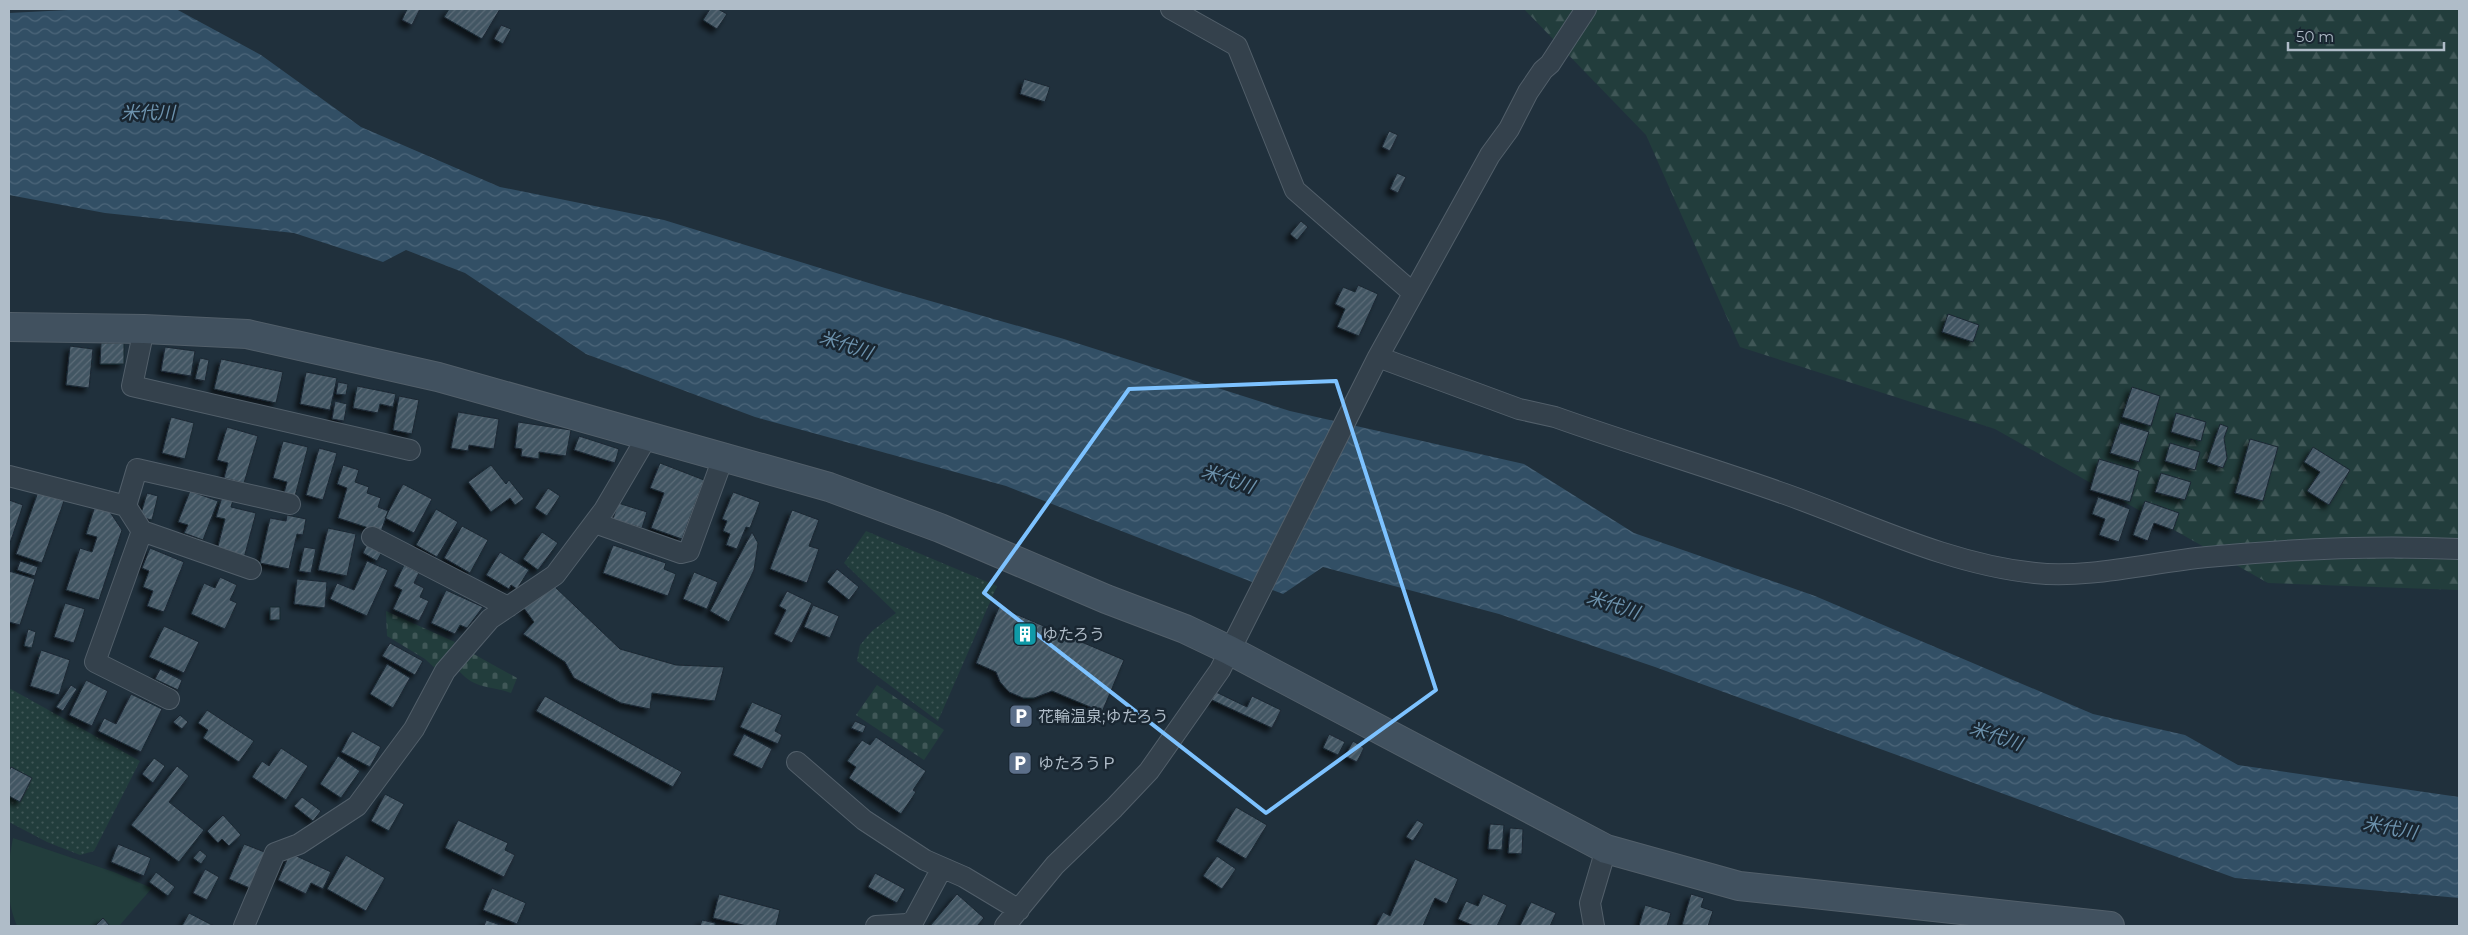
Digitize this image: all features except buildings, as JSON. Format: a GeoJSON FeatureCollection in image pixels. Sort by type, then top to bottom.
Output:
{"type":"FeatureCollection","features":[{"type":"Feature","properties":{"kind":"street"},"geometry":{"type":"LineString","coordinates":[[1171,9],[1237,46],[1295,190],[1413,293]]}},
{"type":"Feature","properties":{"kind":"street"},"geometry":{"type":"LineString","coordinates":[[1005,926],[1055,865],[1149,771],[1220,670],[1374,364],[1413,293],[1528,92],[1543,70],[1550,64],[1586,9]]}},
{"type":"Feature","properties":{"kind":"street"},"geometry":{"type":"LineString","coordinates":[[9,326],[144,329],[247,334],[438,377],[829,487],[940,528],[1106,599],[1185,629],[1229,650],[1606,849],[1739,886],[2110,926]]}},
{"type":"Feature","properties":{"kind":"street"},"geometry":{"type":"LineString","coordinates":[[144,329],[132,386],[410,450]]}},
{"type":"Feature","properties":{"kind":"street"},"geometry":{"type":"LineString","coordinates":[[1374,364],[1519,409],[1554,416],[1786,494],[1904,540],[1981,564],[2035,574],[2072,574],[2208,557],[2363,547],[2392,546],[2459,549]]}},
{"type":"Feature","properties":{"kind":"street"},"geometry":{"type":"LineString","coordinates":[[244,926],[275,853],[299,844],[357,806],[414,729],[445,671],[490,619],[555,574],[595,523],[647,437]]}},
{"type":"Feature","properties":{"kind":"street"},"geometry":{"type":"LineString","coordinates":[[595,523],[681,553],[689,551],[723,458]]}},
{"type":"Feature","properties":{"kind":"street"},"geometry":{"type":"LineString","coordinates":[[126,506],[137,470],[290,504]]}},
{"type":"Feature","properties":{"kind":"street"},"geometry":{"type":"LineString","coordinates":[[9,476],[126,506],[142,531],[251,570]]}},
{"type":"Feature","properties":{"kind":"street"},"geometry":{"type":"LineString","coordinates":[[142,531],[95,662],[169,700]]}},
{"type":"Feature","properties":{"kind":"street"},"geometry":{"type":"LineString","coordinates":[[372,537],[508,607]]}},
{"type":"Feature","properties":{"kind":"street"},"geometry":{"type":"LineString","coordinates":[[797,762],[864,820],[925,860],[964,877],[1019,910]]}},
{"type":"Feature","properties":{"kind":"street"},"geometry":{"type":"LineString","coordinates":[[1594,926],[1590,903],[1606,849]]}},
{"type":"Feature","properties":{"kind":"street"},"geometry":{"type":"LineString","coordinates":[[876,926],[914,923],[942,868]]}},
{"type":"Feature","properties":{"kind":"highlighted area"},"geometry":{"type":"Polygon","coordinates":[[[1336,381],[1436,690],[1266,813],[984,593],[1129,389],[1336,381]]]}},
{"type":"Feature","properties":{"kind":"green space"},"geometry":{"type":"Polygon","coordinates":[[[1524,9],[2459,9],[2459,590],[2268,583],[1995,429],[1740,347],[1646,135],[1524,9]]]}},
{"type":"Feature","properties":{"kind":"green space"},"geometry":{"type":"Polygon","coordinates":[[[866,531],[997,586],[938,721],[857,661],[860,645],[872,631],[896,613],[844,563],[866,531]]]}},
{"type":"Feature","properties":{"kind":"green space"},"geometry":{"type":"Polygon","coordinates":[[[386,611],[455,642],[437,670],[425,659],[387,636],[386,611]]]}},
{"type":"Feature","properties":{"kind":"green space"},"geometry":{"type":"Polygon","coordinates":[[[470,652],[517,678],[511,693],[477,684],[459,671],[470,652]]]}},
{"type":"Feature","properties":{"kind":"green space"},"geometry":{"type":"Polygon","coordinates":[[[877,685],[944,730],[924,760],[856,715],[877,685]]]}},
{"type":"Feature","properties":{"kind":"green space"},"geometry":{"type":"Polygon","coordinates":[[[9,688],[140,761],[94,851],[80,855],[47,842],[9,822],[9,688]]]}},
{"type":"Feature","properties":{"kind":"green space"},"geometry":{"type":"Polygon","coordinates":[[[13,838],[114,872],[152,888],[119,926],[17,926],[10,905],[8,883],[9,860],[13,838]]]}},
{"type":"Feature","properties":{"kind":"water","name":"米代川"},"geometry":{"type":"Polygon","coordinates":[[[88,9],[176,9],[261,55],[361,127],[500,187],[664,220],[885,288],[1064,339],[1290,411],[1524,464],[1634,533],[1815,596],[2093,714],[2185,735],[2238,765],[2459,797],[2459,898],[2235,878],[1655,667],[1499,614],[1323,567],[1283,594],[1006,486],[755,417],[586,354],[465,273],[406,250],[383,262],[294,233],[105,213],[9,195],[9,13],[88,9]]]}},
{"type":"Feature","properties":{"kind":"place","name":"ゆたろう"},"geometry":{"type":"Point","coordinates":[1025,634]}},
{"type":"Feature","properties":{"kind":"place","name":"花輪温泉;ゆたろう"},"geometry":{"type":"Point","coordinates":[1021,716]}},
{"type":"Feature","properties":{"kind":"place","name":"ゆたろうＰ"},"geometry":{"type":"Point","coordinates":[1020,763]}}]}
